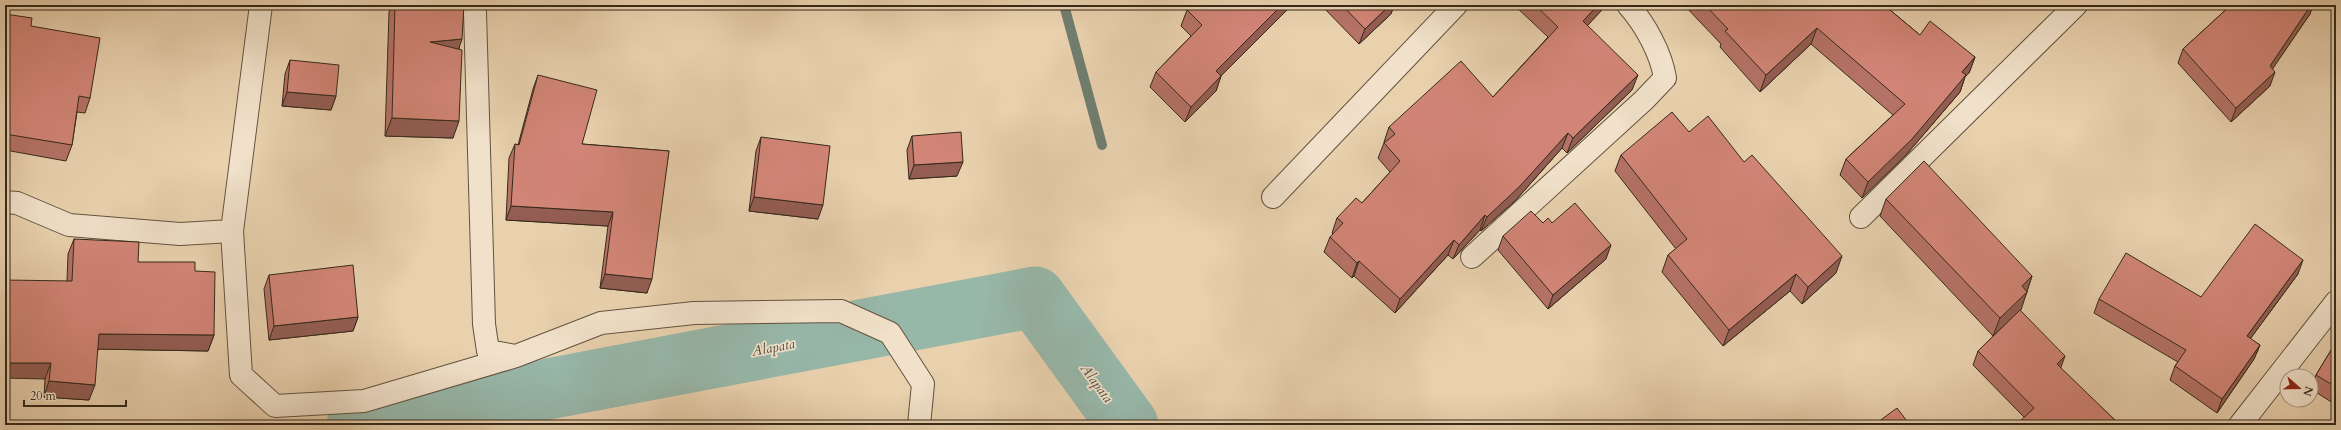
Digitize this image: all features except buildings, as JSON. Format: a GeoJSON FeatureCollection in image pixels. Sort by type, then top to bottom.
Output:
{"type":"FeatureCollection","features":[{"type":"Feature","properties":{"kind":"street"},"geometry":{"type":"LineString","coordinates":[[261,5],[232,231],[241,375],[275,406],[364,402],[516,356],[601,323],[694,313],[841,311],[890,333],[923,384],[920,425]]}},
{"type":"Feature","properties":{"kind":"street"},"geometry":{"type":"LineString","coordinates":[[470,5],[475,12],[484,324],[488,351],[516,356]]}},
{"type":"Feature","properties":{"kind":"street"},"geometry":{"type":"LineString","coordinates":[[1273,197],[1456,5]]}},
{"type":"Feature","properties":{"kind":"street"},"geometry":{"type":"LineString","coordinates":[[1472,257],[1644,100],[1664,78],[1662,62],[1636,15],[1628,5]]}},
{"type":"Feature","properties":{"kind":"street"},"geometry":{"type":"LineString","coordinates":[[1861,217],[2076,5]]}},
{"type":"Feature","properties":{"kind":"street"},"geometry":{"type":"LineString","coordinates":[[5,202],[17,204],[69,225],[180,234],[232,231]]}},
{"type":"Feature","properties":{"kind":"street"},"geometry":{"type":"LineString","coordinates":[[2240,425],[2336,302]]}},
{"type":"Feature","properties":{"kind":"waterway"},"geometry":{"type":"LineString","coordinates":[[1064,5],[1102,145]]}},
{"type":"Feature","properties":{"kind":"waterway","name":"Alapata"},"geometry":{"type":"LineString","coordinates":[[357,425],[1035,297],[1128,425]]}}]}
